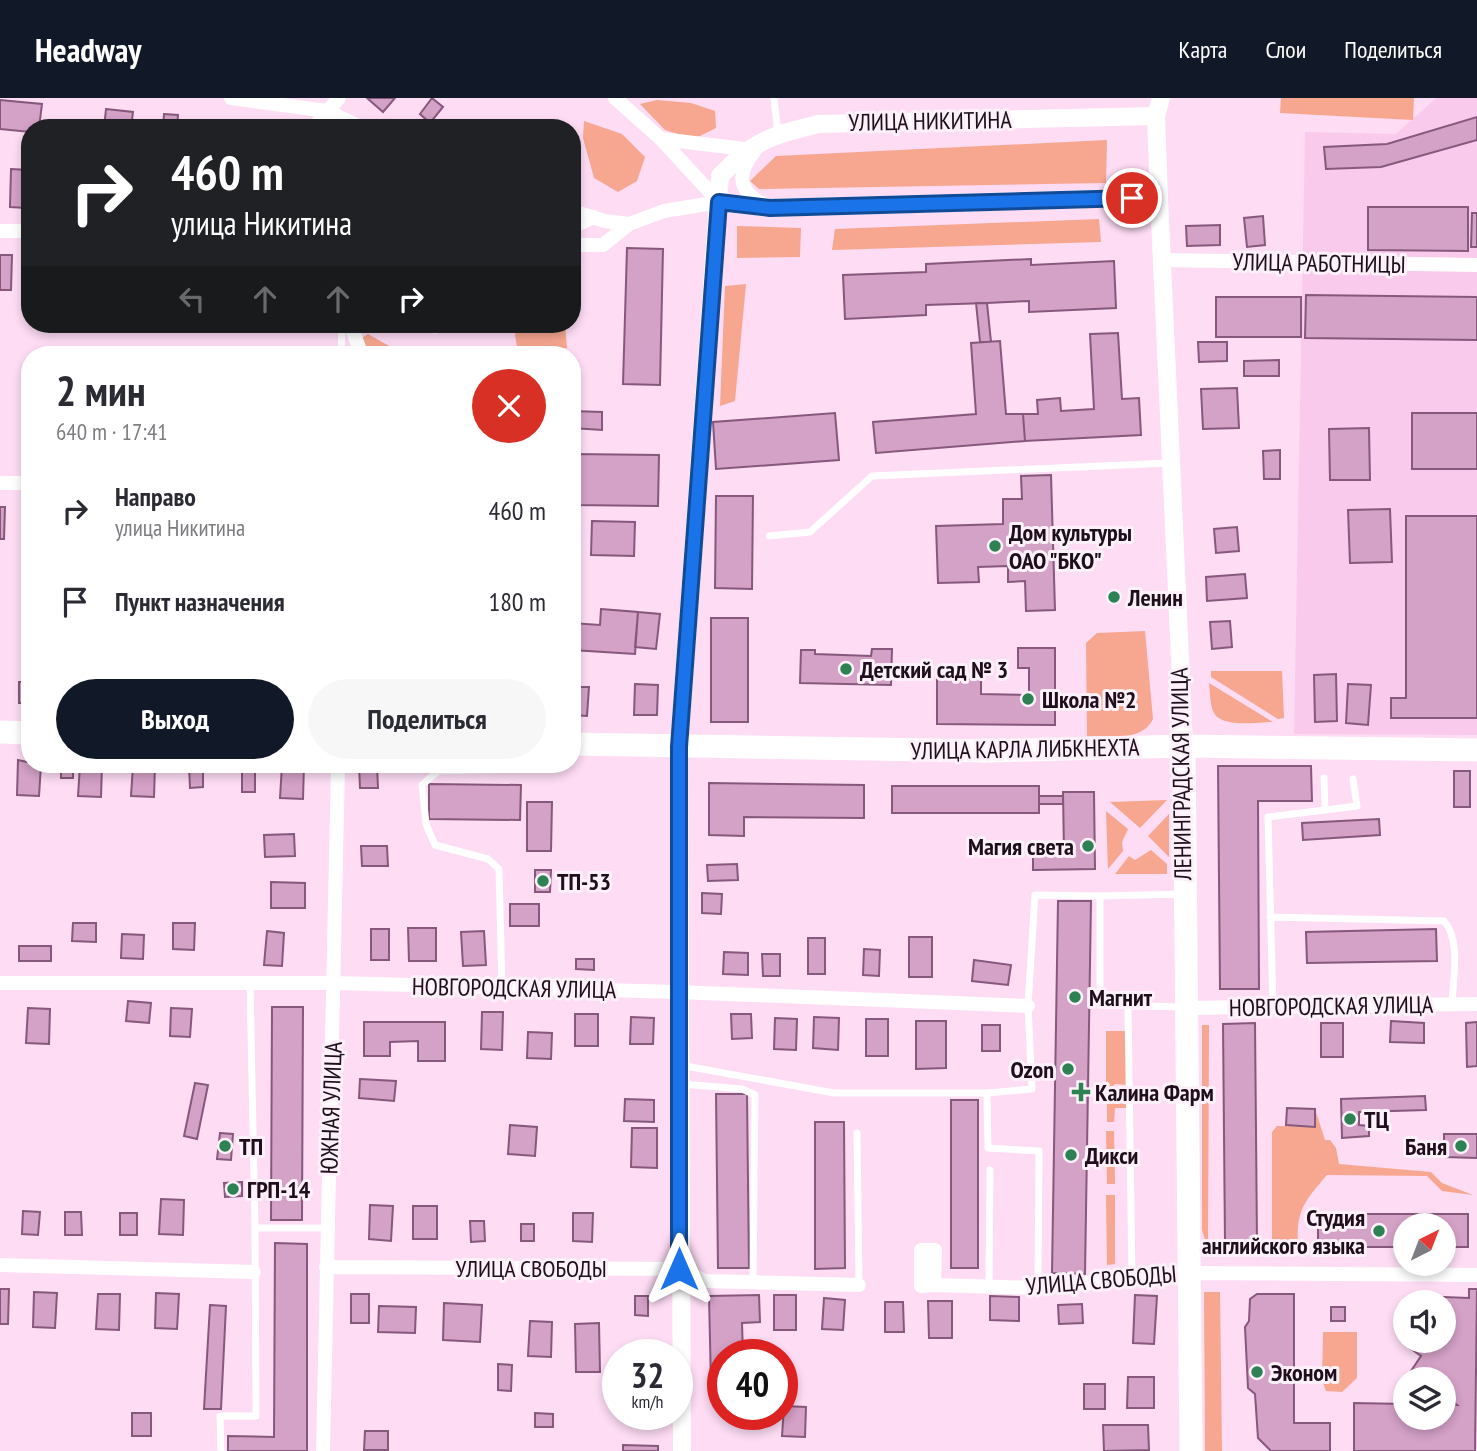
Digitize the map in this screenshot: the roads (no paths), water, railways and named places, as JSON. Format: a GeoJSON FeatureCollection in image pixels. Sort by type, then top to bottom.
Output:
{"type":"FeatureCollection","features":[{"type":"Feature","properties":{"kind":"main road"},"geometry":{"type":"LineString","coordinates":[[0,732],[21,733]]}},
{"type":"Feature","properties":{"kind":"main road","name":"УЛИЦА КАРЛА ЛИБКНЕХТА"},"geometry":{"type":"LineString","coordinates":[[581,744],[989,751],[1184,746],[1477,750]]}},
{"type":"Feature","properties":{"kind":"main road","name":"ЛЕНИНГРАДСКАЯ УЛИЦА"},"geometry":{"type":"LineString","coordinates":[[1184,746],[1191,1451]]}},
{"type":"Feature","properties":{"kind":"street"},"geometry":{"type":"LineString","coordinates":[[231,98],[327,111],[344,119]]}},
{"type":"Feature","properties":{"kind":"street"},"geometry":{"type":"LineString","coordinates":[[320,119],[339,98]]}},
{"type":"Feature","properties":{"kind":"street"},"geometry":{"type":"LineString","coordinates":[[615,98],[661,139],[719,202],[679,747],[678,1084],[682,1451]]}},
{"type":"Feature","properties":{"kind":"street","name":"ЛЕНИНГРАДСКАЯ УЛИЦА"},"geometry":{"type":"LineString","coordinates":[[1161,98],[1156,116],[1161,260],[1184,746]]}},
{"type":"Feature","properties":{"kind":"street","name":"УЛИЦА НИКИТИНА"},"geometry":{"type":"LineString","coordinates":[[719,202],[720,176],[745,149],[778,134],[818,124],[1156,116]]}},
{"type":"Feature","properties":{"kind":"street"},"geometry":{"type":"LineString","coordinates":[[770,208],[756,201],[746,191],[741,177],[744,165],[754,152],[778,134]]}},
{"type":"Feature","properties":{"kind":"street"},"geometry":{"type":"LineString","coordinates":[[661,139],[745,149]]}},
{"type":"Feature","properties":{"kind":"street"},"geometry":{"type":"LineString","coordinates":[[581,245],[603,244],[629,224],[664,211],[719,202],[770,208],[1159,197]]}},
{"type":"Feature","properties":{"kind":"street"},"geometry":{"type":"LineString","coordinates":[[581,213],[629,224]]}},
{"type":"Feature","properties":{"kind":"street"},"geometry":{"type":"LineString","coordinates":[[581,223],[594,217]]}},
{"type":"Feature","properties":{"kind":"street"},"geometry":{"type":"LineString","coordinates":[[0,231],[21,232]]}},
{"type":"Feature","properties":{"kind":"street","name":"УЛИЦА РАБОТНИЦЫ"},"geometry":{"type":"LineString","coordinates":[[1161,260],[1477,265]]}},
{"type":"Feature","properties":{"kind":"street"},"geometry":{"type":"LineString","coordinates":[[0,483],[21,483]]}},
{"type":"Feature","properties":{"kind":"street","name":"ЮЖНАЯ УЛИЦА"},"geometry":{"type":"LineString","coordinates":[[323,1451],[338,773]]}},
{"type":"Feature","properties":{"kind":"street","name":"НОВГОРОДСКАЯ УЛИЦА"},"geometry":{"type":"LineString","coordinates":[[0,983],[335,984],[678,992],[1028,1006]]}},
{"type":"Feature","properties":{"kind":"street","name":"НОВГОРОДСКАЯ УЛИЦА"},"geometry":{"type":"LineString","coordinates":[[1186,1007],[1477,1004]]}},
{"type":"Feature","properties":{"kind":"street"},"geometry":{"type":"LineString","coordinates":[[0,1265],[254,1272]]}},
{"type":"Feature","properties":{"kind":"street","name":"УЛИЦА СВОБОДЫ"},"geometry":{"type":"LineString","coordinates":[[326,1267],[679,1269],[705,1281],[859,1285]]}},
{"type":"Feature","properties":{"kind":"street","name":"УЛИЦА СВОБОДЫ"},"geometry":{"type":"LineString","coordinates":[[934,1285],[1038,1288],[1189,1273],[1477,1275]]}},
{"type":"Feature","properties":{"kind":"lane"},"geometry":{"type":"LineString","coordinates":[[774,98],[778,134]]}},
{"type":"Feature","properties":{"kind":"lane"},"geometry":{"type":"LineString","coordinates":[[342,333],[342,346]]}},
{"type":"Feature","properties":{"kind":"lane"},"geometry":{"type":"LineString","coordinates":[[342,341],[350,346]]}},
{"type":"Feature","properties":{"kind":"lane"},"geometry":{"type":"LineString","coordinates":[[769,536],[810,533],[872,476],[1170,463]]}},
{"type":"Feature","properties":{"kind":"lane"},"geometry":{"type":"LineString","coordinates":[[436,773],[422,785],[426,824],[435,845],[488,859],[499,870],[502,988]]}},
{"type":"Feature","properties":{"kind":"lane"},"geometry":{"type":"LineString","coordinates":[[1324,778],[1325,810]]}},
{"type":"Feature","properties":{"kind":"lane"},"geometry":{"type":"LineString","coordinates":[[1273,1007],[1268,817],[1357,806],[1353,779]]}},
{"type":"Feature","properties":{"kind":"lane"},"geometry":{"type":"LineString","coordinates":[[680,1065],[834,1093],[988,1093],[1032,1088],[1028,1006],[1035,895],[1184,894]]}},
{"type":"Feature","properties":{"kind":"lane"},"geometry":{"type":"LineString","coordinates":[[1100,896],[1100,1005],[1186,1007]]}},
{"type":"Feature","properties":{"kind":"lane"},"geometry":{"type":"LineString","coordinates":[[1270,917],[1444,921],[1450,928],[1453,942],[1452,1004]]}},
{"type":"Feature","properties":{"kind":"lane"},"geometry":{"type":"LineString","coordinates":[[221,1451],[220,1416],[256,1416],[250,983]]}},
{"type":"Feature","properties":{"kind":"lane"},"geometry":{"type":"LineString","coordinates":[[1128,1006],[1132,1278]]}},
{"type":"Feature","properties":{"kind":"lane"},"geometry":{"type":"LineString","coordinates":[[678,1084],[729,1087],[755,1095],[753,1282]]}},
{"type":"Feature","properties":{"kind":"lane"},"geometry":{"type":"LineString","coordinates":[[988,1093],[988,1149],[1039,1152],[1038,1288]]}},
{"type":"Feature","properties":{"kind":"lane"},"geometry":{"type":"LineString","coordinates":[[857,1133],[859,1285]]}},
{"type":"Feature","properties":{"kind":"lane"},"geometry":{"type":"LineString","coordinates":[[989,1287],[990,1170]]}},
{"type":"Feature","properties":{"kind":"lane"},"geometry":{"type":"LineString","coordinates":[[255,1228],[327,1228]]}},
{"type":"Feature","properties":{"kind":"place","name":"Дом культуры ОАО \"БКО\""},"geometry":{"type":"Point","coordinates":[995,546]}},
{"type":"Feature","properties":{"kind":"place","name":"Ленин"},"geometry":{"type":"Point","coordinates":[1114,597]}},
{"type":"Feature","properties":{"kind":"place","name":"Детский сад № 3"},"geometry":{"type":"Point","coordinates":[846,669]}},
{"type":"Feature","properties":{"kind":"place","name":"Школа №2"},"geometry":{"type":"Point","coordinates":[1028,699]}},
{"type":"Feature","properties":{"kind":"place","name":"Магия света"},"geometry":{"type":"Point","coordinates":[1088,846]}},
{"type":"Feature","properties":{"kind":"place","name":"ТП-53"},"geometry":{"type":"Point","coordinates":[543,881]}},
{"type":"Feature","properties":{"kind":"place","name":"Магнит"},"geometry":{"type":"Point","coordinates":[1075,997]}},
{"type":"Feature","properties":{"kind":"place","name":"Ozon"},"geometry":{"type":"Point","coordinates":[1068,1069]}},
{"type":"Feature","properties":{"kind":"place","name":"Калина Фарм"},"geometry":{"type":"Point","coordinates":[1081,1092]}},
{"type":"Feature","properties":{"kind":"place","name":"ТЦ"},"geometry":{"type":"Point","coordinates":[1350,1119]}},
{"type":"Feature","properties":{"kind":"place","name":"ТП"},"geometry":{"type":"Point","coordinates":[225,1146]}},
{"type":"Feature","properties":{"kind":"place","name":"Баня"},"geometry":{"type":"Point","coordinates":[1461,1146]}},
{"type":"Feature","properties":{"kind":"place","name":"Дикси"},"geometry":{"type":"Point","coordinates":[1071,1155]}},
{"type":"Feature","properties":{"kind":"place","name":"ГРП-14"},"geometry":{"type":"Point","coordinates":[233,1189]}},
{"type":"Feature","properties":{"kind":"place","name":"Студия английского языка"},"geometry":{"type":"Point","coordinates":[1379,1231]}},
{"type":"Feature","properties":{"kind":"place","name":"Эконом"},"geometry":{"type":"Point","coordinates":[1257,1372]}}]}
